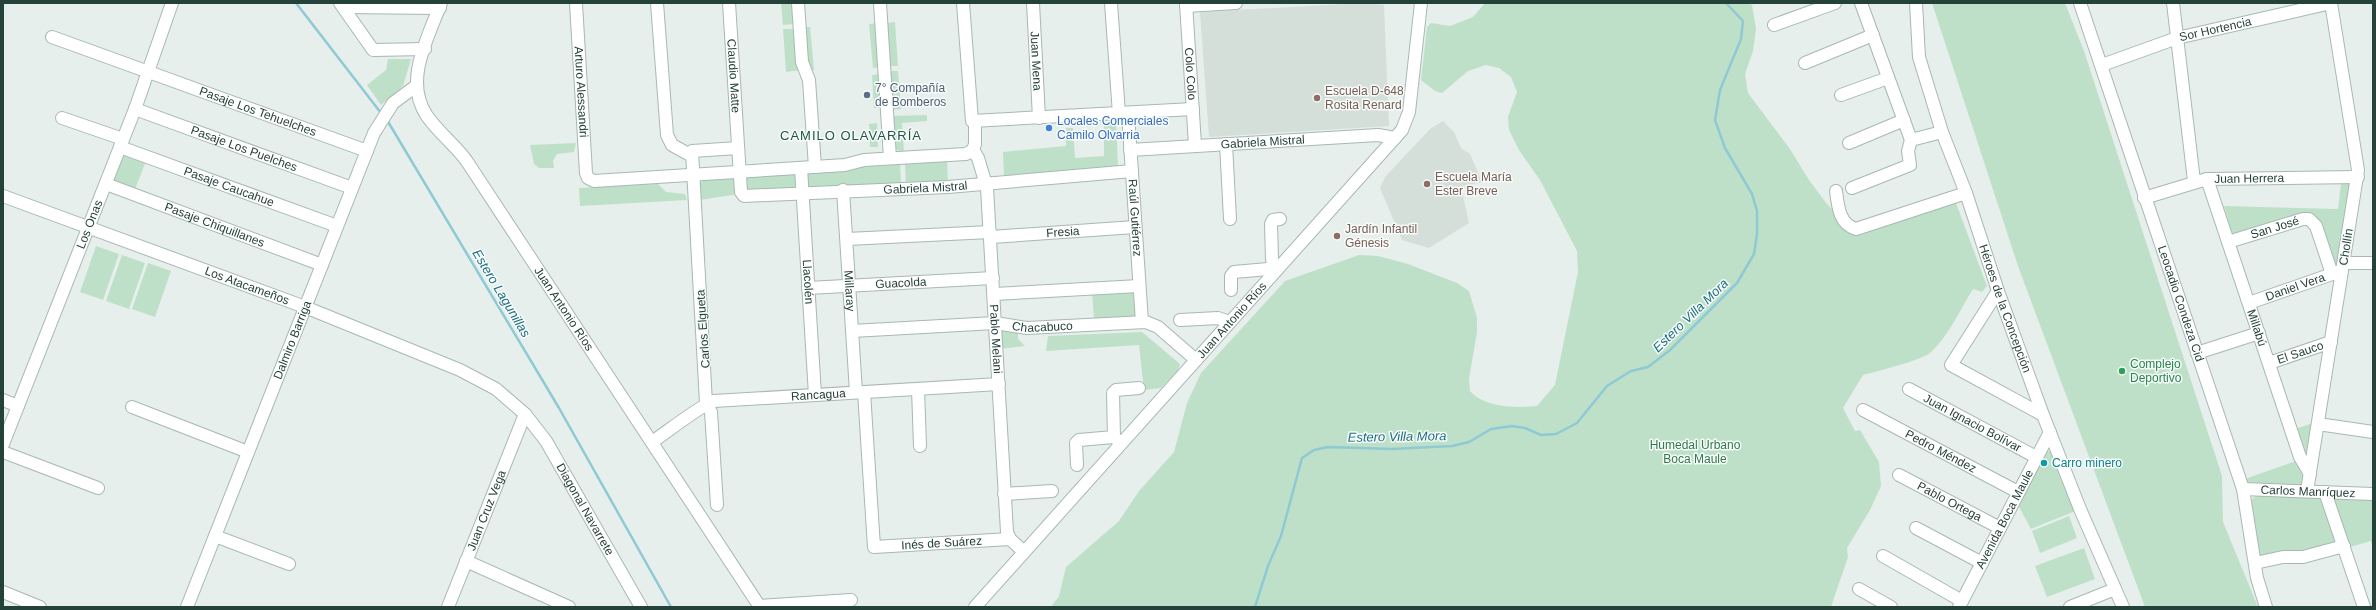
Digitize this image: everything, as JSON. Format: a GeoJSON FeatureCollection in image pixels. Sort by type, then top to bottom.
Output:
{"type":"FeatureCollection","features":[{"type":"Feature","properties":{"kind":"street","name":"Los Onas"},"geometry":{"type":"LineString","coordinates":[[3,444],[122,143],[149,72],[172,3]]}},
{"type":"Feature","properties":{"kind":"street","name":"Arturo Alessandri"},"geometry":{"type":"LineString","coordinates":[[576,3],[586,173],[590,180],[598,182],[693,176]]}},
{"type":"Feature","properties":{"kind":"street"},"geometry":{"type":"LineString","coordinates":[[657,3],[667,135],[672,145],[692,154],[738,148]]}},
{"type":"Feature","properties":{"kind":"street","name":"Claudio Matte"},"geometry":{"type":"LineString","coordinates":[[729,3],[740,172]]}},
{"type":"Feature","properties":{"kind":"street"},"geometry":{"type":"LineString","coordinates":[[798,3],[802,62],[809,80],[815,167]]}},
{"type":"Feature","properties":{"kind":"street"},"geometry":{"type":"LineString","coordinates":[[880,3],[890,158]]}},
{"type":"Feature","properties":{"kind":"street"},"geometry":{"type":"LineString","coordinates":[[693,176],[815,167],[890,158],[966,154],[973,150],[975,144],[964,3]]}},
{"type":"Feature","properties":{"kind":"street","name":"Juan Mena"},"geometry":{"type":"LineString","coordinates":[[1033,3],[1040,118]]}},
{"type":"Feature","properties":{"kind":"street","name":"Raúl Gutiérrez"},"geometry":{"type":"LineString","coordinates":[[1111,3],[1123,113],[1130,150],[1142,322]]}},
{"type":"Feature","properties":{"kind":"street"},"geometry":{"type":"LineString","coordinates":[[1186,5],[1236,3]]}},
{"type":"Feature","properties":{"kind":"street","name":"Juan Antonio Ríos"},"geometry":{"type":"LineString","coordinates":[[975,607],[1024,552],[1118,440],[1196,360],[1405,125],[1409,112],[1422,3]]}},
{"type":"Feature","properties":{"kind":"street"},"geometry":{"type":"LineString","coordinates":[[1774,25],[1835,3]]}},
{"type":"Feature","properties":{"kind":"street"},"geometry":{"type":"LineString","coordinates":[[1852,188],[1910,165],[1908,151],[1911,140],[1861,3]]}},
{"type":"Feature","properties":{"kind":"street","name":"Héroes de la Concepción"},"geometry":{"type":"LineString","coordinates":[[1916,3],[1919,58],[1942,132],[1966,192],[1998,291],[2043,415],[2080,509],[2123,607]]}},
{"type":"Feature","properties":{"kind":"street","name":"Leocadio Condeza Cid"},"geometry":{"type":"LineString","coordinates":[[2080,3],[2102,65],[2144,198],[2243,489],[2255,563],[2266,607]]}},
{"type":"Feature","properties":{"kind":"street"},"geometry":{"type":"LineString","coordinates":[[2173,3],[2194,182]]}},
{"type":"Feature","properties":{"kind":"street","name":"Sor Hortencia"},"geometry":{"type":"LineString","coordinates":[[2102,65],[2177,38],[2331,3]]}},
{"type":"Feature","properties":{"kind":"street","name":"Chollín"},"geometry":{"type":"LineString","coordinates":[[2307,491],[2331,342],[2339,269],[2358,177],[2357,162],[2331,3]]}},
{"type":"Feature","properties":{"kind":"street"},"geometry":{"type":"LineString","coordinates":[[342,5],[440,6]]}},
{"type":"Feature","properties":{"kind":"street"},"geometry":{"type":"LineString","coordinates":[[342,5],[374,50],[425,49]]}},
{"type":"Feature","properties":{"kind":"street","name":"Colo Colo"},"geometry":{"type":"LineString","coordinates":[[1186,5],[1195,145]]}},
{"type":"Feature","properties":{"kind":"street","name":"Juan Antonio Ríos"},"geometry":{"type":"LineString","coordinates":[[440,6],[417,71],[416,86],[419,100],[428,117],[466,160],[759,606]]}},
{"type":"Feature","properties":{"kind":"street"},"geometry":{"type":"LineString","coordinates":[[1805,64],[1873,35]]}},
{"type":"Feature","properties":{"kind":"street","name":"Pasaje Los Tehuelches"},"geometry":{"type":"LineString","coordinates":[[52,37],[367,151]]}},
{"type":"Feature","properties":{"kind":"street"},"geometry":{"type":"LineString","coordinates":[[1841,95],[1888,78]]}},
{"type":"Feature","properties":{"kind":"street","name":"Dalmiro Barriga"},"geometry":{"type":"LineString","coordinates":[[187,607],[367,151],[378,126],[389,108],[397,99],[416,86]]}},
{"type":"Feature","properties":{"kind":"street","name":"Pasaje Los Puelches"},"geometry":{"type":"LineString","coordinates":[[135,109],[352,188]]}},
{"type":"Feature","properties":{"kind":"street"},"geometry":{"type":"LineString","coordinates":[[973,122],[1193,109]]}},
{"type":"Feature","properties":{"kind":"street","name":"Pasaje Caucahue"},"geometry":{"type":"LineString","coordinates":[[62,118],[122,143],[337,226]]}},
{"type":"Feature","properties":{"kind":"street"},"geometry":{"type":"LineString","coordinates":[[1850,143],[1904,120]]}},
{"type":"Feature","properties":{"kind":"street"},"geometry":{"type":"LineString","coordinates":[[1911,140],[1942,132]]}},
{"type":"Feature","properties":{"kind":"street","name":"Gabriela Mistral"},"geometry":{"type":"LineString","coordinates":[[1130,150],[1378,135],[1395,138]]}},
{"type":"Feature","properties":{"kind":"street"},"geometry":{"type":"LineString","coordinates":[[1226,144],[1230,219]]}},
{"type":"Feature","properties":{"kind":"street","name":"Pablo Melani"},"geometry":{"type":"LineString","coordinates":[[973,150],[978,158],[986,183],[994,294],[1004,494],[1007,532],[1010,539]]}},
{"type":"Feature","properties":{"kind":"street","name":"Carlos Elgueta"},"geometry":{"type":"LineString","coordinates":[[692,154],[706,403],[711,412],[717,505]]}},
{"type":"Feature","properties":{"kind":"street","name":"Llacolén"},"geometry":{"type":"LineString","coordinates":[[801,168],[815,395]]}},
{"type":"Feature","properties":{"kind":"street","name":"Gabriela Mistral"},"geometry":{"type":"LineString","coordinates":[[740,172],[741,192],[744,196],[843,190],[921,188],[1132,171]]}},
{"type":"Feature","properties":{"kind":"street","name":"Juan Herrera"},"geometry":{"type":"LineString","coordinates":[[2144,198],[2208,179],[2358,177]]}},
{"type":"Feature","properties":{"kind":"street","name":"Millabú"},"geometry":{"type":"LineString","coordinates":[[2208,179],[2300,457],[2310,474]]}},
{"type":"Feature","properties":{"kind":"street","name":"Pasaje Chiquillanes"},"geometry":{"type":"LineString","coordinates":[[106,184],[322,265]]}},
{"type":"Feature","properties":{"kind":"street","name":"Millaray"},"geometry":{"type":"LineString","coordinates":[[843,190],[852,331],[860,392],[874,547]]}},
{"type":"Feature","properties":{"kind":"street"},"geometry":{"type":"LineString","coordinates":[[1836,191],[1841,217],[1850,228],[1856,229],[1966,192]]}},
{"type":"Feature","properties":{"kind":"street","name":"Los Atacameños"},"geometry":{"type":"LineString","coordinates":[[3,196],[305,307],[480,379],[496,389],[525,414]]}},
{"type":"Feature","properties":{"kind":"street"},"geometry":{"type":"LineString","coordinates":[[1231,290],[1231,276],[1234,272],[1268,269],[1275,271],[1272,259],[1271,224],[1272,220],[1280,219]]}},
{"type":"Feature","properties":{"kind":"street","name":"San José"},"geometry":{"type":"LineString","coordinates":[[2228,242],[2303,219],[2309,219],[2316,226],[2339,269]]}},
{"type":"Feature","properties":{"kind":"street","name":"Fresia"},"geometry":{"type":"LineString","coordinates":[[847,239],[1135,227]]}},
{"type":"Feature","properties":{"kind":"street","name":"Daniel Vera"},"geometry":{"type":"LineString","coordinates":[[2249,303],[2339,269],[2373,263]]}},
{"type":"Feature","properties":{"kind":"street","name":"Guacolda"},"geometry":{"type":"LineString","coordinates":[[808,288],[993,278]]}},
{"type":"Feature","properties":{"kind":"street"},"geometry":{"type":"LineString","coordinates":[[994,294],[1139,286]]}},
{"type":"Feature","properties":{"kind":"street"},"geometry":{"type":"LineString","coordinates":[[1998,291],[1952,365],[2043,415]]}},
{"type":"Feature","properties":{"kind":"street"},"geometry":{"type":"LineString","coordinates":[[1180,320],[1218,318],[1229,322]]}},
{"type":"Feature","properties":{"kind":"street","name":"Chacabuco"},"geometry":{"type":"LineString","coordinates":[[852,331],[995,323],[1027,328],[1142,322],[1154,324],[1196,360]]}},
{"type":"Feature","properties":{"kind":"street"},"geometry":{"type":"LineString","coordinates":[[2197,353],[2259,333]]}},
{"type":"Feature","properties":{"kind":"street","name":"El Sauco"},"geometry":{"type":"LineString","coordinates":[[2269,363],[2331,342]]}},
{"type":"Feature","properties":{"kind":"street","name":"Rancagua"},"geometry":{"type":"LineString","coordinates":[[706,403],[999,384]]}},
{"type":"Feature","properties":{"kind":"street"},"geometry":{"type":"LineString","coordinates":[[1077,466],[1078,441],[1118,440],[1113,391],[1138,388]]}},
{"type":"Feature","properties":{"kind":"street"},"geometry":{"type":"LineString","coordinates":[[918,389],[920,446]]}},
{"type":"Feature","properties":{"kind":"street","name":"Juan Ignacio Bolívar"},"geometry":{"type":"LineString","coordinates":[[1909,389],[2036,457]]}},
{"type":"Feature","properties":{"kind":"street"},"geometry":{"type":"LineString","coordinates":[[3,400],[18,406]]}},
{"type":"Feature","properties":{"kind":"street"},"geometry":{"type":"LineString","coordinates":[[652,442],[699,411],[706,403]]}},
{"type":"Feature","properties":{"kind":"street"},"geometry":{"type":"LineString","coordinates":[[132,407],[248,452]]}},
{"type":"Feature","properties":{"kind":"street","name":"Pedro Méndez"},"geometry":{"type":"LineString","coordinates":[[1863,410],[2018,492]]}},
{"type":"Feature","properties":{"kind":"street","name":"Juan Cruz Vega"},"geometry":{"type":"LineString","coordinates":[[448,607],[525,414]]}},
{"type":"Feature","properties":{"kind":"street","name":"Diagonal Navarrete"},"geometry":{"type":"LineString","coordinates":[[525,414],[551,450],[641,607]]}},
{"type":"Feature","properties":{"kind":"street"},"geometry":{"type":"LineString","coordinates":[[2318,424],[2373,432]]}},
{"type":"Feature","properties":{"kind":"street","name":"Avenida Boca Maule"},"geometry":{"type":"LineString","coordinates":[[1961,604],[2050,432]]}},
{"type":"Feature","properties":{"kind":"street"},"geometry":{"type":"LineString","coordinates":[[3,452],[98,488]]}},
{"type":"Feature","properties":{"kind":"street","name":"Pablo Ortega"},"geometry":{"type":"LineString","coordinates":[[1899,475],[2000,528]]}},
{"type":"Feature","properties":{"kind":"street","name":"Carlos Manríquez"},"geometry":{"type":"LineString","coordinates":[[2243,489],[2373,494]]}},
{"type":"Feature","properties":{"kind":"street"},"geometry":{"type":"LineString","coordinates":[[1004,494],[1052,491]]}},
{"type":"Feature","properties":{"kind":"street"},"geometry":{"type":"LineString","coordinates":[[2325,492],[2364,607]]}},
{"type":"Feature","properties":{"kind":"street"},"geometry":{"type":"LineString","coordinates":[[1916,528],[1982,563]]}},
{"type":"Feature","properties":{"kind":"street"},"geometry":{"type":"LineString","coordinates":[[215,536],[289,564]]}},
{"type":"Feature","properties":{"kind":"street"},"geometry":{"type":"LineString","coordinates":[[1010,539],[1024,552]]}},
{"type":"Feature","properties":{"kind":"street","name":"Inés de Suárez"},"geometry":{"type":"LineString","coordinates":[[874,547],[1010,539]]}},
{"type":"Feature","properties":{"kind":"street"},"geometry":{"type":"LineString","coordinates":[[2255,563],[2283,557],[2302,557],[2344,546]]}},
{"type":"Feature","properties":{"kind":"street"},"geometry":{"type":"LineString","coordinates":[[1883,556],[1961,604]]}},
{"type":"Feature","properties":{"kind":"street"},"geometry":{"type":"LineString","coordinates":[[466,562],[569,607]]}},
{"type":"Feature","properties":{"kind":"street"},"geometry":{"type":"LineString","coordinates":[[1859,589],[1891,607]]}},
{"type":"Feature","properties":{"kind":"street"},"geometry":{"type":"LineString","coordinates":[[2070,607],[2115,589]]}},
{"type":"Feature","properties":{"kind":"street"},"geometry":{"type":"LineString","coordinates":[[3,592],[40,607]]}},
{"type":"Feature","properties":{"kind":"street"},"geometry":{"type":"LineString","coordinates":[[759,606],[851,600]]}},
{"type":"Feature","properties":{"kind":"shaded area","name":"Escuela D-648 Rosita Renard"},"geometry":{"type":"Polygon","coordinates":[[[1365,3],[1384,5],[1389,126],[1209,137],[1200,12],[1365,3]]]}},
{"type":"Feature","properties":{"kind":"shaded area","name":"Escuela María Ester Breve"},"geometry":{"type":"Polygon","coordinates":[[[1443,121],[1454,132],[1461,148],[1470,154],[1482,182],[1461,187],[1469,223],[1429,248],[1402,240],[1380,188],[1385,177],[1430,129],[1443,121]]]}},
{"type":"Feature","properties":{"kind":"green space"},"geometry":{"type":"Polygon","coordinates":[[[781,3],[792,3],[794,24],[783,25],[781,3]]]}},
{"type":"Feature","properties":{"kind":"green space","name":"Humedal Urbano Boca Maule"},"geometry":{"type":"Polygon","coordinates":[[[1485,3],[1749,3],[1752,5],[1756,29],[1753,51],[1745,74],[1748,93],[1790,149],[1809,180],[1827,204],[1840,217],[1851,224],[1865,224],[1953,195],[1987,286],[1982,292],[1973,289],[1948,331],[1930,353],[1887,369],[1863,375],[1843,408],[1855,431],[1860,430],[1879,462],[1881,486],[1870,510],[1847,548],[1848,557],[1831,607],[1051,607],[1059,596],[1066,567],[1119,521],[1139,491],[1174,452],[1187,403],[1201,373],[1285,281],[1359,255],[1378,256],[1408,264],[1457,283],[1469,291],[1477,318],[1477,332],[1469,379],[1470,391],[1476,397],[1501,406],[1537,406],[1555,385],[1578,272],[1577,251],[1540,180],[1519,150],[1509,130],[1508,117],[1517,92],[1511,77],[1499,68],[1486,65],[1468,71],[1442,93],[1435,91],[1421,80],[1427,27],[1431,23],[1450,26],[1473,17],[1485,3]]]}},
{"type":"Feature","properties":{"kind":"green space","name":"Complejo Deportivo"},"geometry":{"type":"Polygon","coordinates":[[[1932,3],[2065,3],[2084,51],[2222,476],[2223,522],[2258,607],[2145,607],[2018,266],[1932,3]]]}},
{"type":"Feature","properties":{"kind":"green space"},"geometry":{"type":"Polygon","coordinates":[[[895,22],[898,66],[889,66],[886,23],[895,22]]]}},
{"type":"Feature","properties":{"kind":"green space"},"geometry":{"type":"Polygon","coordinates":[[[878,23],[882,67],[873,68],[869,24],[878,23]]]}},
{"type":"Feature","properties":{"kind":"green space"},"geometry":{"type":"Polygon","coordinates":[[[804,27],[810,27],[814,70],[810,70],[808,66],[804,27]]]}},
{"type":"Feature","properties":{"kind":"green space"},"geometry":{"type":"Polygon","coordinates":[[[783,29],[794,29],[801,70],[786,72],[783,29]]]}},
{"type":"Feature","properties":{"kind":"green space"},"geometry":{"type":"Polygon","coordinates":[[[388,59],[411,59],[403,86],[381,105],[367,85],[386,70],[388,59]]]}},
{"type":"Feature","properties":{"kind":"green space"},"geometry":{"type":"Polygon","coordinates":[[[889,71],[898,71],[901,109],[892,110],[889,71]]]}},
{"type":"Feature","properties":{"kind":"green space"},"geometry":{"type":"Polygon","coordinates":[[[881,74],[883,108],[874,108],[872,75],[881,74]]]}},
{"type":"Feature","properties":{"kind":"green space"},"geometry":{"type":"Polygon","coordinates":[[[927,115],[927,121],[902,123],[904,152],[895,149],[891,116],[927,115]]]}},
{"type":"Feature","properties":{"kind":"green space"},"geometry":{"type":"Polygon","coordinates":[[[877,123],[878,147],[870,147],[869,124],[877,123]]]}},
{"type":"Feature","properties":{"kind":"green space"},"geometry":{"type":"Polygon","coordinates":[[[1116,124],[1118,165],[1112,171],[1004,176],[1003,152],[1066,146],[1066,128],[1073,128],[1075,158],[1104,156],[1104,125],[1116,124]]]}},
{"type":"Feature","properties":{"kind":"green space"},"geometry":{"type":"Polygon","coordinates":[[[576,143],[574,152],[557,154],[553,161],[554,168],[539,168],[534,164],[530,145],[576,143]]]}},
{"type":"Feature","properties":{"kind":"green space"},"geometry":{"type":"Polygon","coordinates":[[[124,153],[146,161],[134,192],[112,184],[124,153]]]}},
{"type":"Feature","properties":{"kind":"green space"},"geometry":{"type":"Polygon","coordinates":[[[947,160],[948,183],[906,186],[905,163],[947,160]]]}},
{"type":"Feature","properties":{"kind":"green space"},"geometry":{"type":"Polygon","coordinates":[[[900,163],[901,183],[745,193],[700,200],[700,183],[705,179],[900,163]]]}},
{"type":"Feature","properties":{"kind":"green space"},"geometry":{"type":"Polygon","coordinates":[[[658,184],[666,192],[685,194],[687,200],[580,206],[579,188],[658,184]]]}},
{"type":"Feature","properties":{"kind":"green space"},"geometry":{"type":"Polygon","coordinates":[[[2341,184],[2350,184],[2337,268],[2333,270],[2316,221],[2233,237],[2224,206],[2338,209],[2341,184]]]}},
{"type":"Feature","properties":{"kind":"green space"},"geometry":{"type":"Polygon","coordinates":[[[96,246],[119,254],[103,300],[80,292],[96,246]]]}},
{"type":"Feature","properties":{"kind":"green space"},"geometry":{"type":"Polygon","coordinates":[[[122,255],[145,263],[129,309],[106,301],[122,255]]]}},
{"type":"Feature","properties":{"kind":"green space"},"geometry":{"type":"Polygon","coordinates":[[[148,263],[171,271],[155,317],[132,309],[148,263]]]}},
{"type":"Feature","properties":{"kind":"green space"},"geometry":{"type":"Polygon","coordinates":[[[1136,289],[1138,317],[1094,319],[1092,291],[1136,289]]]}},
{"type":"Feature","properties":{"kind":"green space"},"geometry":{"type":"Polygon","coordinates":[[[1000,329],[1018,332],[1018,339],[1025,346],[1000,349],[1000,329]]]}},
{"type":"Feature","properties":{"kind":"green space"},"geometry":{"type":"Polygon","coordinates":[[[1142,332],[1180,364],[1178,370],[1161,388],[1144,390],[1139,345],[1046,351],[1048,336],[1142,332]]]}},
{"type":"Feature","properties":{"kind":"green space"},"geometry":{"type":"Polygon","coordinates":[[[2313,423],[2307,463],[2295,429],[2313,423]]]}},
{"type":"Feature","properties":{"kind":"green space"},"geometry":{"type":"Polygon","coordinates":[[[2051,450],[2061,468],[2058,472],[2062,482],[2068,485],[2078,510],[2031,529],[2018,505],[2046,453],[2051,450]]]}},
{"type":"Feature","properties":{"kind":"green space"},"geometry":{"type":"Polygon","coordinates":[[[2296,461],[2304,479],[2302,485],[2296,487],[2246,482],[2245,479],[2296,461]]]}},
{"type":"Feature","properties":{"kind":"green space"},"geometry":{"type":"Polygon","coordinates":[[[2258,493],[2323,496],[2339,544],[2301,554],[2259,558],[2251,501],[2258,493]]]}},
{"type":"Feature","properties":{"kind":"green space"},"geometry":{"type":"Polygon","coordinates":[[[2332,497],[2373,499],[2373,548],[2371,541],[2350,547],[2332,497]]]}},
{"type":"Feature","properties":{"kind":"green space"},"geometry":{"type":"Polygon","coordinates":[[[2069,516],[2077,538],[2040,553],[2032,531],[2069,516]]]}},
{"type":"Feature","properties":{"kind":"green space"},"geometry":{"type":"Polygon","coordinates":[[[2084,548],[2095,579],[2047,597],[2035,566],[2084,548]]]}},
{"type":"Feature","properties":{"kind":"waterway","name":"Estero Lagunillas"},"geometry":{"type":"LineString","coordinates":[[296,3],[381,113]]}},
{"type":"Feature","properties":{"kind":"waterway","name":"Estero Villa Mora"},"geometry":{"type":"LineString","coordinates":[[1255,607],[1268,566],[1281,536],[1302,458],[1314,450],[1328,447],[1392,449],[1452,446],[1469,442],[1491,429],[1512,426],[1525,428],[1541,435],[1556,434],[1577,423],[1607,386],[1631,371],[1648,367],[1670,350],[1737,283],[1754,254],[1757,234],[1757,211],[1752,194],[1725,148],[1715,120],[1720,90],[1741,39],[1743,21],[1726,3]]}},
{"type":"Feature","properties":{"kind":"waterway","name":"Estero Lagunillas"},"geometry":{"type":"LineString","coordinates":[[387,120],[559,408],[671,607]]}},
{"type":"Feature","properties":{"kind":"place","name":"7° Compañía de Bomberos"},"geometry":{"type":"Point","coordinates":[867,95]}},
{"type":"Feature","properties":{"kind":"place","name":"Escuela D-648 Rosita Renard"},"geometry":{"type":"Point","coordinates":[1317,98]}},
{"type":"Feature","properties":{"kind":"place","name":"Locales Comerciales Camilo Olvarria"},"geometry":{"type":"Point","coordinates":[1049,128]}},
{"type":"Feature","properties":{"kind":"place","name":"Escuela María Ester Breve"},"geometry":{"type":"Point","coordinates":[1427,184]}},
{"type":"Feature","properties":{"kind":"place","name":"Jardín Infantil Génesis"},"geometry":{"type":"Point","coordinates":[1337,236]}},
{"type":"Feature","properties":{"kind":"place","name":"Complejo Deportivo"},"geometry":{"type":"Point","coordinates":[2122,371]}},
{"type":"Feature","properties":{"kind":"place","name":"Carro minero"},"geometry":{"type":"Point","coordinates":[2044,463]}},
{"type":"Feature","properties":{"kind":"district","name":"CAMILO OLAVARRÍA"},"geometry":{"type":"Point","coordinates":[851,135]}}]}
